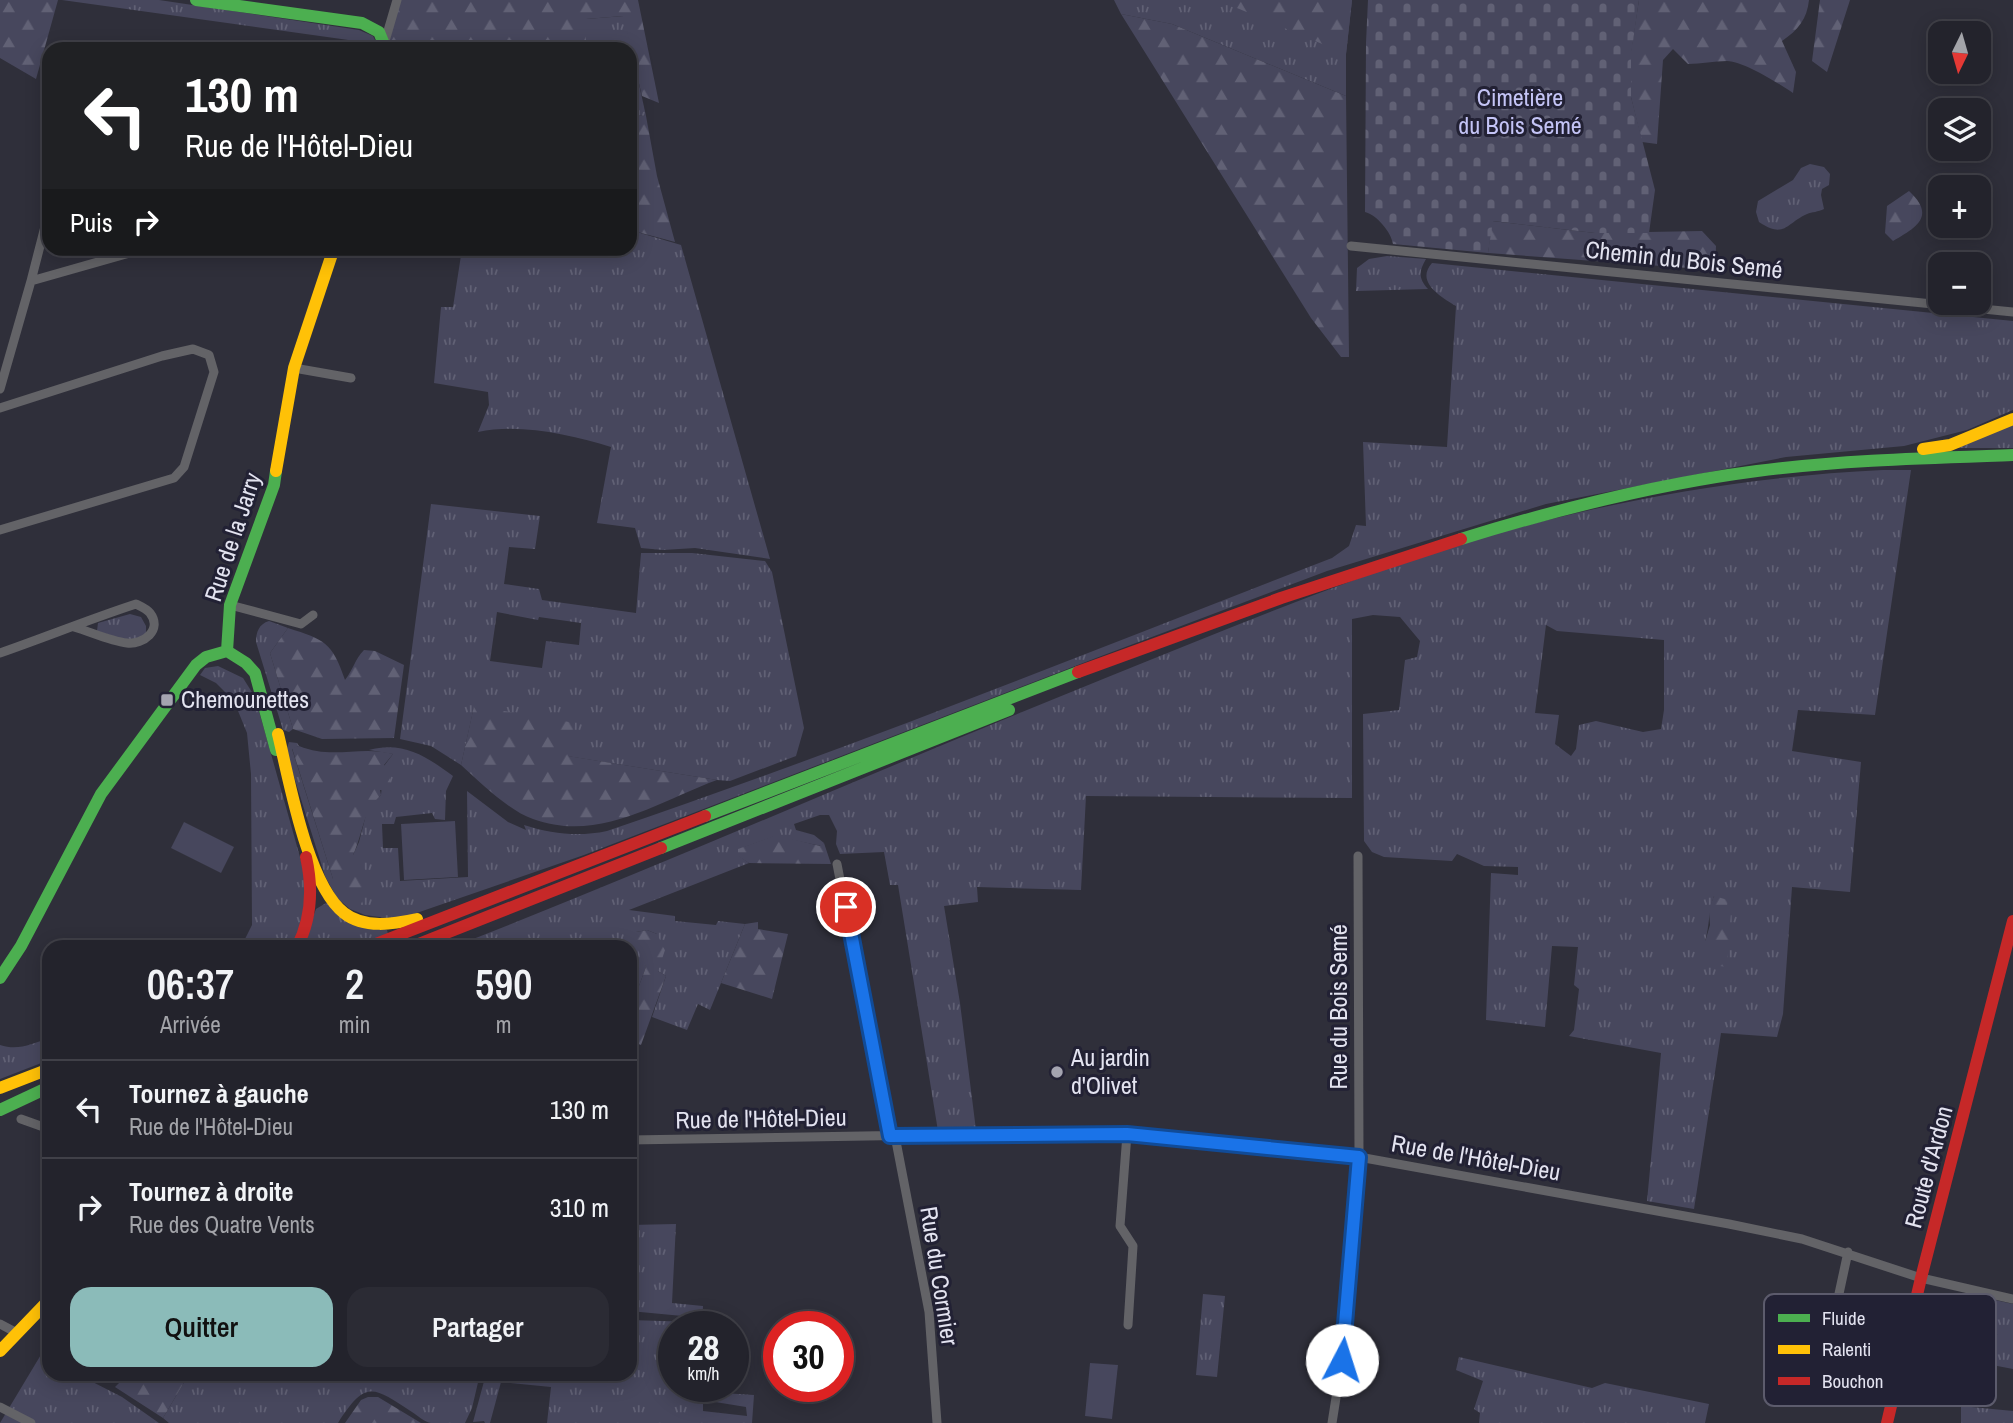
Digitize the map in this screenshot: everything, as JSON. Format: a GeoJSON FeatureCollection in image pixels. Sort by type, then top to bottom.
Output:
{"type":"FeatureCollection","features":[{"type":"Feature","properties":{"kind":"main road"},"geometry":{"type":"LineString","coordinates":[[196,0],[362,23],[375,27],[382,33],[384,42]]}},
{"type":"Feature","properties":{"kind":"main road","name":"Rue de la Jarry"},"geometry":{"type":"LineString","coordinates":[[227,651],[230,605],[274,485],[295,368],[331,256]]}},
{"type":"Feature","properties":{"kind":"main road"},"geometry":{"type":"LineString","coordinates":[[1819,464],[1857,456],[1950,445],[2013,419]]}},
{"type":"Feature","properties":{"kind":"main road"},"geometry":{"type":"LineString","coordinates":[[386,940],[1079,672],[1283,597],[1451,540],[1579,505],[1719,477],[1819,464],[2013,454]]}},
{"type":"Feature","properties":{"kind":"main road"},"geometry":{"type":"LineString","coordinates":[[429,940],[938,740],[1283,597]]}},
{"type":"Feature","properties":{"kind":"main road"},"geometry":{"type":"LineString","coordinates":[[0,978],[21,946],[102,794],[196,665],[206,657],[227,651],[239,651],[250,658],[259,669],[316,872],[329,898],[345,914],[369,924],[397,924],[487,901]]}},
{"type":"Feature","properties":{"kind":"main road"},"geometry":{"type":"LineString","coordinates":[[227,651],[247,663],[255,673],[310,869],[311,911],[300,940]]}},
{"type":"Feature","properties":{"kind":"main road"},"geometry":{"type":"LineString","coordinates":[[443,940],[510,908]]}},
{"type":"Feature","properties":{"kind":"main road","name":"Route d'Ardon"},"geometry":{"type":"LineString","coordinates":[[1918,1294],[2013,921]]}},
{"type":"Feature","properties":{"kind":"main road"},"geometry":{"type":"LineString","coordinates":[[0,1088],[42,1072]]}},
{"type":"Feature","properties":{"kind":"main road"},"geometry":{"type":"LineString","coordinates":[[0,1110],[42,1090]]}},
{"type":"Feature","properties":{"kind":"main road"},"geometry":{"type":"LineString","coordinates":[[0,1351],[42,1307]]}},
{"type":"Feature","properties":{"kind":"street"},"geometry":{"type":"LineString","coordinates":[[386,42],[397,0]]}},
{"type":"Feature","properties":{"kind":"street"},"geometry":{"type":"LineString","coordinates":[[0,389],[5,354],[31,281],[42,238]]}},
{"type":"Feature","properties":{"kind":"street","name":"Chemin du Bois Semé"},"geometry":{"type":"LineString","coordinates":[[1351,246],[2013,312]]}},
{"type":"Feature","properties":{"kind":"street"},"geometry":{"type":"LineString","coordinates":[[31,281],[119,256]]}},
{"type":"Feature","properties":{"kind":"street"},"geometry":{"type":"LineString","coordinates":[[0,408],[162,356],[193,349],[209,355],[214,372],[184,467],[174,478],[0,530]]}},
{"type":"Feature","properties":{"kind":"street"},"geometry":{"type":"LineString","coordinates":[[295,368],[352,378]]}},
{"type":"Feature","properties":{"kind":"street"},"geometry":{"type":"LineString","coordinates":[[0,653],[136,604],[150,612],[154,622],[150,636],[141,643],[126,643],[74,627]]}},
{"type":"Feature","properties":{"kind":"street"},"geometry":{"type":"LineString","coordinates":[[230,605],[301,624],[313,615]]}},
{"type":"Feature","properties":{"kind":"street","name":"Rue du Bois Semé"},"geometry":{"type":"LineString","coordinates":[[1332,1423],[1342,1360],[1359,1157],[1358,856]]}},
{"type":"Feature","properties":{"kind":"street","name":"Rue du Cormier"},"geometry":{"type":"LineString","coordinates":[[837,864],[929,1312],[937,1423]]}},
{"type":"Feature","properties":{"kind":"street"},"geometry":{"type":"LineString","coordinates":[[21,1119],[42,1126]]}},
{"type":"Feature","properties":{"kind":"street"},"geometry":{"type":"LineString","coordinates":[[1127,1134],[1121,1226],[1133,1247],[1128,1325]]}},
{"type":"Feature","properties":{"kind":"street","name":"Rue de l'Hôtel-Dieu"},"geometry":{"type":"LineString","coordinates":[[637,1140],[1127,1134],[1359,1157],[1801,1239],[1848,1252],[1921,1278],[1991,1294]]}},
{"type":"Feature","properties":{"kind":"street"},"geometry":{"type":"LineString","coordinates":[[1839,1294],[1848,1252]]}},
{"type":"Feature","properties":{"kind":"street"},"geometry":{"type":"LineString","coordinates":[[0,1324],[17,1333]]}},
{"type":"Feature","properties":{"kind":"street"},"geometry":{"type":"LineString","coordinates":[[0,1407],[31,1423]]}},
{"type":"Feature","properties":{"kind":"green space"},"geometry":{"type":"Polygon","coordinates":[[[0,0],[58,0],[46,42],[42,42],[42,57],[36,79],[0,58],[0,0]]]}},
{"type":"Feature","properties":{"kind":"green space"},"geometry":{"type":"Polygon","coordinates":[[[62,0],[159,0],[359,30],[373,36],[376,42],[62,0]]]}},
{"type":"Feature","properties":{"kind":"green space"},"geometry":{"type":"Polygon","coordinates":[[[401,0],[638,0],[659,103],[642,96],[637,75],[637,42],[629,42],[623,16],[586,19],[586,42],[390,42],[401,0]]]}},
{"type":"Feature","properties":{"kind":"green space"},"geometry":{"type":"Polygon","coordinates":[[[1114,0],[1352,0],[1346,54],[1346,96],[1172,24],[1121,14],[1114,0]]]}},
{"type":"Feature","properties":{"kind":"green space"},"geometry":{"type":"Polygon","coordinates":[[[1218,0],[1352,0],[1346,54],[1218,0]]]}},
{"type":"Feature","properties":{"kind":"green space","name":"Cimetière du Bois Semé"},"geometry":{"type":"Polygon","coordinates":[[[1368,0],[1639,0],[1631,55],[1631,97],[1655,190],[1649,233],[1595,233],[1493,221],[1488,253],[1393,244],[1383,225],[1365,212],[1368,0]]]}},
{"type":"Feature","properties":{"kind":"green space"},"geometry":{"type":"Polygon","coordinates":[[[1639,0],[1809,0],[1801,24],[1782,41],[1796,72],[1793,93],[1743,65],[1727,61],[1688,64],[1673,49],[1663,60],[1657,144],[1642,142],[1631,97],[1630,58],[1639,0]]]}},
{"type":"Feature","properties":{"kind":"green space"},"geometry":{"type":"Polygon","coordinates":[[[1820,0],[1850,0],[1827,72],[1812,61],[1820,0]]]}},
{"type":"Feature","properties":{"kind":"green space"},"geometry":{"type":"Polygon","coordinates":[[[1121,14],[1172,24],[1346,96],[1349,357],[1341,357],[1311,318],[1121,14]]]}},
{"type":"Feature","properties":{"kind":"green space"},"geometry":{"type":"Polygon","coordinates":[[[624,16],[630,42],[586,42],[586,19],[624,16]]]}},
{"type":"Feature","properties":{"kind":"green space"},"geometry":{"type":"Polygon","coordinates":[[[637,75],[646,116],[637,115],[637,75]]]}},
{"type":"Feature","properties":{"kind":"green space"},"geometry":{"type":"Polygon","coordinates":[[[637,115],[646,116],[657,176],[675,242],[637,232],[637,115]]]}},
{"type":"Feature","properties":{"kind":"green space"},"geometry":{"type":"Polygon","coordinates":[[[1810,164],[1824,167],[1830,174],[1829,185],[1822,189],[1824,209],[1807,214],[1780,230],[1759,222],[1756,212],[1758,201],[1793,180],[1801,168],[1810,164]]]}},
{"type":"Feature","properties":{"kind":"green space"},"geometry":{"type":"Polygon","coordinates":[[[1909,191],[1921,207],[1922,214],[1916,226],[1893,241],[1885,233],[1887,206],[1909,191]]]}},
{"type":"Feature","properties":{"kind":"green space"},"geometry":{"type":"Polygon","coordinates":[[[1492,221],[1595,233],[1702,231],[1716,246],[1715,270],[1488,253],[1492,221]]]}},
{"type":"Feature","properties":{"kind":"green space"},"geometry":{"type":"Polygon","coordinates":[[[637,232],[681,245],[770,559],[695,548],[641,548],[635,528],[597,523],[611,447],[580,438],[528,430],[478,432],[489,405],[488,392],[434,383],[441,307],[453,307],[461,256],[637,256],[637,232]]]}},
{"type":"Feature","properties":{"kind":"green space"},"geometry":{"type":"Polygon","coordinates":[[[1387,256],[1426,259],[1421,274],[1428,289],[1356,291],[1357,268],[1369,259],[1387,256]]]}},
{"type":"Feature","properties":{"kind":"green space"},"geometry":{"type":"Polygon","coordinates":[[[1432,263],[1928,313],[1928,315],[2013,321],[2013,410],[1967,430],[1904,446],[1786,457],[1546,504],[1327,571],[584,855],[405,917],[365,915],[350,909],[337,898],[325,876],[286,751],[289,742],[299,746],[292,749],[333,879],[353,855],[368,807],[381,795],[384,766],[393,754],[369,750],[393,747],[414,752],[453,776],[446,791],[445,820],[435,819],[432,813],[396,817],[394,824],[382,824],[383,848],[398,848],[400,881],[468,877],[467,791],[508,822],[526,830],[524,825],[566,834],[607,831],[881,733],[1332,558],[1349,546],[1356,525],[1366,526],[1363,442],[1447,447],[1456,306],[1428,283],[1428,270],[1432,263]]]}},
{"type":"Feature","properties":{"kind":"green space"},"geometry":{"type":"Polygon","coordinates":[[[2013,422],[2013,448],[1955,448],[2013,422]]]}},
{"type":"Feature","properties":{"kind":"green space"},"geometry":{"type":"Polygon","coordinates":[[[1911,470],[1875,715],[1798,710],[1792,751],[1861,762],[1850,892],[1792,887],[1783,1014],[1777,1037],[1721,1033],[1694,1209],[1647,1201],[1661,1053],[1569,1036],[1574,1030],[1579,989],[1574,985],[1578,947],[1552,946],[1545,1027],[1486,1020],[1491,873],[1518,875],[1518,867],[1484,866],[1457,854],[1452,861],[1384,857],[1372,852],[1364,841],[1363,714],[1399,710],[1405,660],[1417,657],[1420,641],[1400,617],[1373,615],[1352,619],[1352,798],[1086,796],[1081,890],[977,887],[978,902],[944,906],[960,1003],[976,1130],[938,1131],[898,885],[890,885],[884,852],[840,854],[836,844],[837,831],[829,815],[820,815],[794,824],[796,830],[814,835],[824,843],[821,846],[775,836],[739,849],[739,856],[749,863],[629,910],[675,916],[675,921],[716,925],[718,921],[745,924],[710,1010],[698,1004],[687,1030],[652,1017],[666,976],[658,971],[657,934],[647,930],[636,932],[646,967],[637,991],[637,940],[470,940],[1108,677],[1274,610],[1400,564],[1496,534],[1605,507],[1771,479],[1911,470]],[[1546,625],[1535,713],[1559,715],[1555,744],[1571,756],[1576,749],[1579,725],[1596,721],[1643,732],[1661,729],[1664,710],[1664,640],[1557,631],[1546,625]],[[1714,896],[1705,941],[1726,911],[1714,896]]]}},
{"type":"Feature","properties":{"kind":"green space"},"geometry":{"type":"Polygon","coordinates":[[[431,504],[540,516],[535,549],[509,547],[504,584],[539,589],[542,600],[636,613],[641,553],[692,553],[765,561],[772,572],[804,728],[796,756],[730,781],[717,780],[567,756],[567,737],[474,707],[461,765],[431,746],[400,739],[431,504]],[[497,612],[490,661],[542,668],[546,641],[579,645],[581,623],[539,617],[538,620],[497,612]]]}},
{"type":"Feature","properties":{"kind":"green space"},"geometry":{"type":"Polygon","coordinates":[[[130,614],[141,617],[146,626],[146,633],[133,642],[97,631],[98,623],[130,614]]]}},
{"type":"Feature","properties":{"kind":"green space"},"geometry":{"type":"Polygon","coordinates":[[[269,621],[288,628],[270,653],[293,729],[289,732],[283,730],[256,642],[259,629],[269,621]]]}},
{"type":"Feature","properties":{"kind":"green space"},"geometry":{"type":"Polygon","coordinates":[[[288,628],[325,644],[336,658],[345,680],[364,650],[375,651],[404,665],[394,738],[322,739],[293,729],[270,653],[288,628]]]}},
{"type":"Feature","properties":{"kind":"green space"},"geometry":{"type":"Polygon","coordinates":[[[218,666],[243,678],[255,697],[307,882],[305,907],[294,940],[244,940],[252,925],[251,774],[247,733],[234,701],[216,683],[200,675],[205,668],[218,666]]]}},
{"type":"Feature","properties":{"kind":"green space"},"geometry":{"type":"Polygon","coordinates":[[[474,706],[575,723],[573,732],[567,737],[568,756],[717,780],[627,817],[604,823],[557,825],[533,819],[505,803],[461,765],[474,706]]]}},
{"type":"Feature","properties":{"kind":"green space"},"geometry":{"type":"Polygon","coordinates":[[[299,746],[323,752],[369,751],[393,754],[384,765],[389,769],[391,791],[380,790],[381,795],[366,816],[353,855],[363,864],[370,885],[361,904],[351,901],[340,891],[333,879],[292,748],[299,746]]]}},
{"type":"Feature","properties":{"kind":"green space"},"geometry":{"type":"Polygon","coordinates":[[[455,821],[458,877],[404,880],[401,824],[455,821]]]}},
{"type":"Feature","properties":{"kind":"green space"},"geometry":{"type":"Polygon","coordinates":[[[184,822],[234,847],[221,873],[171,848],[184,822]]]}},
{"type":"Feature","properties":{"kind":"green space"},"geometry":{"type":"Polygon","coordinates":[[[776,835],[820,846],[824,843],[831,864],[749,863],[738,856],[738,849],[776,835]]]}},
{"type":"Feature","properties":{"kind":"green space"},"geometry":{"type":"Polygon","coordinates":[[[1714,896],[1728,900],[1726,911],[1731,912],[1727,967],[1713,965],[1705,942],[1710,925],[1709,909],[1714,896]]]}},
{"type":"Feature","properties":{"kind":"green space"},"geometry":{"type":"Polygon","coordinates":[[[326,903],[387,930],[388,934],[372,940],[305,940],[316,909],[326,903]]]}},
{"type":"Feature","properties":{"kind":"green space"},"geometry":{"type":"Polygon","coordinates":[[[758,922],[758,929],[788,934],[772,999],[721,983],[745,924],[758,922]]]}},
{"type":"Feature","properties":{"kind":"green space"},"geometry":{"type":"Polygon","coordinates":[[[647,930],[657,934],[665,950],[658,971],[666,976],[641,1045],[637,1044],[637,991],[646,967],[637,948],[637,940],[633,940],[636,932],[647,930]]]}},
{"type":"Feature","properties":{"kind":"green space"},"geometry":{"type":"Polygon","coordinates":[[[42,1040],[42,1063],[0,1079],[0,1045],[19,1047],[42,1040]]]}},
{"type":"Feature","properties":{"kind":"green space"},"geometry":{"type":"Polygon","coordinates":[[[676,1224],[672,1303],[703,1306],[703,1311],[658,1311],[658,1314],[637,1312],[637,1225],[676,1224]]]}},
{"type":"Feature","properties":{"kind":"green space"},"geometry":{"type":"Polygon","coordinates":[[[1203,1294],[1225,1296],[1217,1377],[1196,1375],[1203,1294]]]}},
{"type":"Feature","properties":{"kind":"green space"},"geometry":{"type":"Polygon","coordinates":[[[1996,1300],[2013,1304],[2013,1369],[1996,1366],[1996,1300]]]}},
{"type":"Feature","properties":{"kind":"green space"},"geometry":{"type":"Polygon","coordinates":[[[637,1320],[658,1321],[658,1402],[703,1402],[703,1411],[747,1416],[746,1407],[715,1402],[749,1402],[749,1395],[754,1395],[752,1423],[547,1423],[551,1387],[501,1382],[490,1423],[473,1422],[484,1381],[637,1381],[637,1320]]]}},
{"type":"Feature","properties":{"kind":"green space"},"geometry":{"type":"Polygon","coordinates":[[[42,1353],[42,1381],[91,1381],[122,1397],[159,1423],[0,1423],[42,1353]]]}},
{"type":"Feature","properties":{"kind":"green space"},"geometry":{"type":"Polygon","coordinates":[[[1459,1357],[1592,1388],[1605,1383],[1709,1404],[1705,1423],[1479,1423],[1480,1413],[1474,1409],[1483,1381],[1456,1370],[1459,1357]]]}},
{"type":"Feature","properties":{"kind":"green space"},"geometry":{"type":"Polygon","coordinates":[[[1090,1363],[1118,1365],[1112,1419],[1085,1416],[1090,1363]]]}},
{"type":"Feature","properties":{"kind":"green space"},"geometry":{"type":"Polygon","coordinates":[[[121,1381],[185,1381],[163,1418],[115,1387],[121,1381]]]}},
{"type":"Feature","properties":{"kind":"green space"},"geometry":{"type":"Polygon","coordinates":[[[185,1381],[478,1381],[472,1408],[465,1423],[431,1423],[388,1397],[371,1392],[356,1399],[338,1423],[169,1423],[163,1418],[185,1381]]]}},
{"type":"Feature","properties":{"kind":"green space"},"geometry":{"type":"Polygon","coordinates":[[[378,1397],[421,1423],[345,1423],[361,1400],[378,1397]]]}},
{"type":"Feature","properties":{"kind":"green space"},"geometry":{"type":"Polygon","coordinates":[[[1961,1406],[2013,1411],[2013,1423],[1961,1423],[1961,1406]]]}},
{"type":"Feature","properties":{"kind":"traffic: fast"},"geometry":{"type":"LineString","coordinates":[[196,0],[362,23],[379,32],[383,42]]}},
{"type":"Feature","properties":{"kind":"traffic: fast"},"geometry":{"type":"LineString","coordinates":[[1461,539],[1608,499],[1720,476],[1853,462],[2013,455]]}},
{"type":"Feature","properties":{"kind":"traffic: fast"},"geometry":{"type":"LineString","coordinates":[[0,978],[21,946],[101,794],[196,665],[206,657],[227,651],[230,605],[274,485],[276,471]]}},
{"type":"Feature","properties":{"kind":"traffic: fast"},"geometry":{"type":"LineString","coordinates":[[227,651],[246,663],[255,673],[276,750]]}},
{"type":"Feature","properties":{"kind":"traffic: fast"},"geometry":{"type":"LineString","coordinates":[[705,816],[1078,672]]}},
{"type":"Feature","properties":{"kind":"traffic: fast"},"geometry":{"type":"LineString","coordinates":[[661,848],[1009,710]]}},
{"type":"Feature","properties":{"kind":"traffic: fast"},"geometry":{"type":"LineString","coordinates":[[0,1110],[42,1090]]}},
{"type":"Feature","properties":{"kind":"traffic: slow"},"geometry":{"type":"LineString","coordinates":[[276,471],[294,368],[331,256]]}},
{"type":"Feature","properties":{"kind":"traffic: slow"},"geometry":{"type":"LineString","coordinates":[[1923,449],[1950,445],[2013,419]]}},
{"type":"Feature","properties":{"kind":"traffic: slow"},"geometry":{"type":"LineString","coordinates":[[278,734],[301,830],[320,879],[331,899],[344,913],[361,921],[389,924],[417,919]]}},
{"type":"Feature","properties":{"kind":"traffic: slow"},"geometry":{"type":"LineString","coordinates":[[0,1088],[42,1072]]}},
{"type":"Feature","properties":{"kind":"traffic: slow"},"geometry":{"type":"LineString","coordinates":[[0,1351],[42,1307]]}},
{"type":"Feature","properties":{"kind":"traffic: jam"},"geometry":{"type":"LineString","coordinates":[[1078,672],[1281,598],[1461,539]]}},
{"type":"Feature","properties":{"kind":"traffic: jam"},"geometry":{"type":"LineString","coordinates":[[386,940],[705,816]]}},
{"type":"Feature","properties":{"kind":"traffic: jam"},"geometry":{"type":"LineString","coordinates":[[429,940],[661,848]]}},
{"type":"Feature","properties":{"kind":"traffic: jam"},"geometry":{"type":"LineString","coordinates":[[300,940],[310,903],[306,857]]}},
{"type":"Feature","properties":{"kind":"traffic: jam"},"geometry":{"type":"LineString","coordinates":[[1917,1294],[2013,921]]}},
{"type":"Feature","properties":{"kind":"traffic: jam"},"geometry":{"type":"LineString","coordinates":[[1887,1423],[1891,1406]]}},
{"type":"Feature","properties":{"kind":"place","name":"Chemounettes"},"geometry":{"type":"Point","coordinates":[167,700]}},
{"type":"Feature","properties":{"kind":"place","name":"Au jardin d'Olivet"},"geometry":{"type":"Point","coordinates":[1057,1072]}},
{"type":"Feature","properties":{"kind":"route"},"geometry":{"type":"LineString","coordinates":[[846,907],[890,1136],[1127,1134],[1359,1157],[1342,1360]]}}]}
